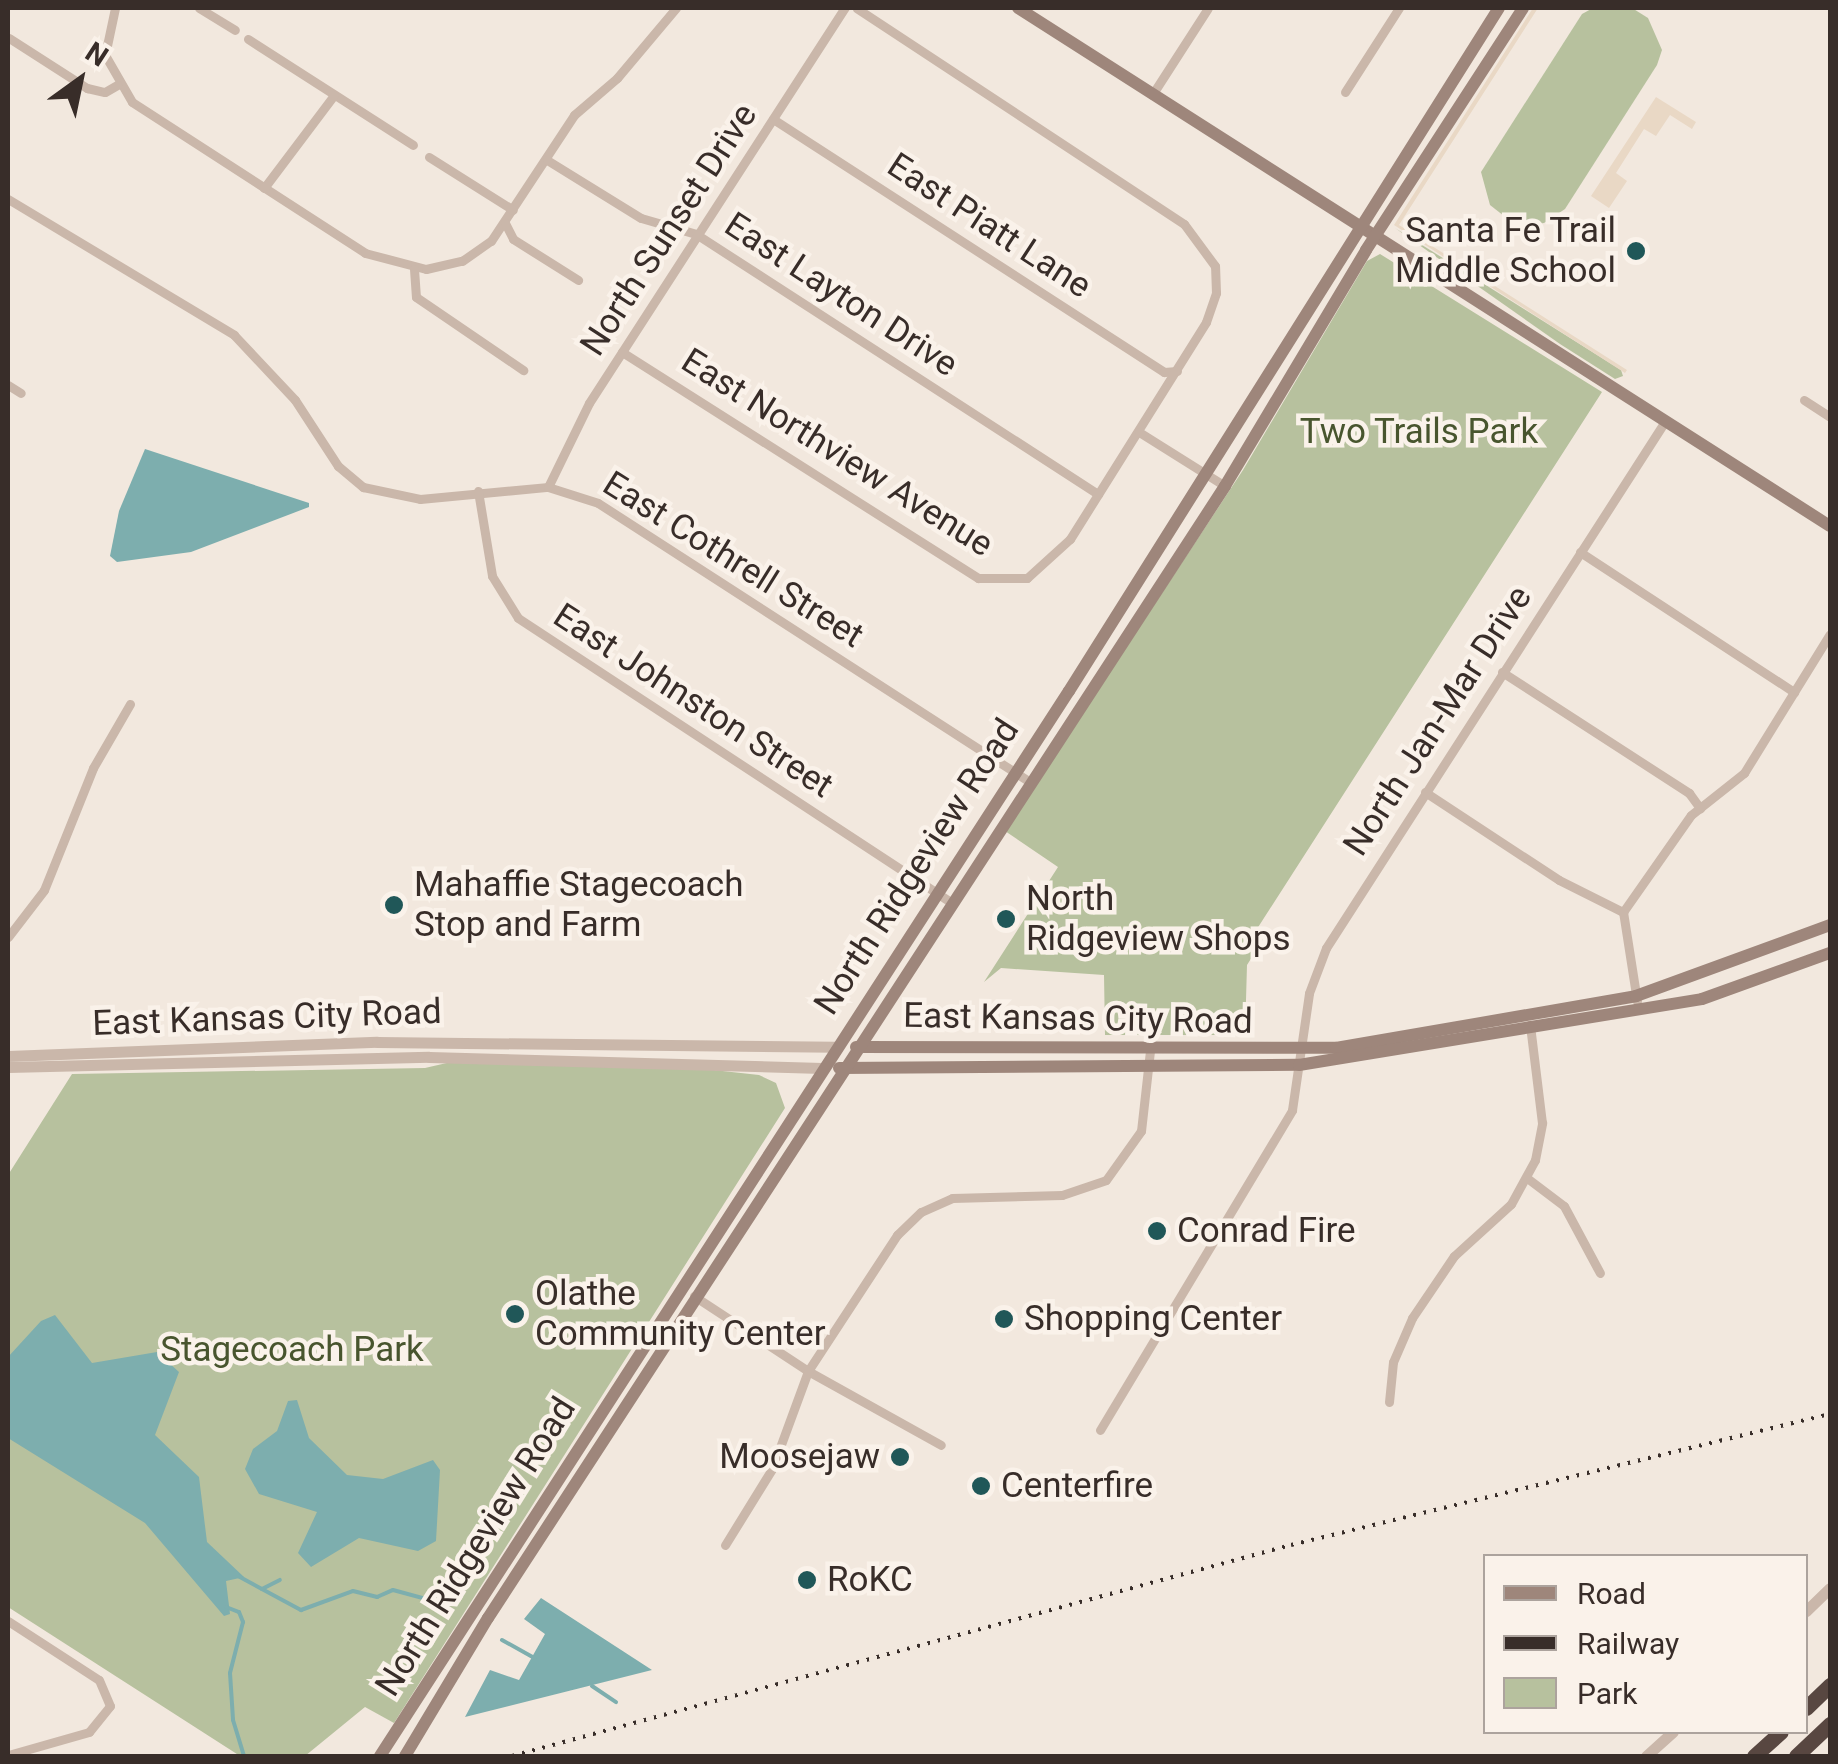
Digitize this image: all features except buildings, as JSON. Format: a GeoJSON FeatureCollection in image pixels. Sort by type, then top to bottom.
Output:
{"type":"FeatureCollection","features":[{"type":"Feature","properties":{"kind":"highway"},"geometry":{"type":"LineString","coordinates":[[1808,1706],[1830,1684]]}},
{"type":"Feature","properties":{"kind":"highway"},"geometry":{"type":"LineString","coordinates":[[1796,1756],[1830,1724]]}},
{"type":"Feature","properties":{"kind":"highway"},"geometry":{"type":"LineString","coordinates":[[1754,1756],[1778,1734]]}},
{"type":"Feature","properties":{"kind":"main road"},"geometry":{"type":"LineString","coordinates":[[1018,8],[1830,526]]}},
{"type":"Feature","properties":{"kind":"main road","name":"North Ridgeview Road"},"geometry":{"type":"LineString","coordinates":[[380,1756],[679,1286],[1207,475],[1356,226],[1499,8]]}},
{"type":"Feature","properties":{"kind":"main road","name":"North Ridgeview Road"},"geometry":{"type":"LineString","coordinates":[[405,1756],[858,1047],[1225,486],[1374,237],[1523,8]]}},
{"type":"Feature","properties":{"kind":"main road","name":"East Kansas City Road"},"geometry":{"type":"LineString","coordinates":[[1637,1002],[1830,925]]}},
{"type":"Feature","properties":{"kind":"main road","name":"East Kansas City Road"},"geometry":{"type":"LineString","coordinates":[[822,1068],[1150,1068],[1300,1058],[1637,1002],[1726,992],[1830,953]]}},
{"type":"Feature","properties":{"kind":"main road","name":"East Kansas City Road"},"geometry":{"type":"LineString","coordinates":[[835,1047],[1150,1051],[1300,1058]]}},
{"type":"Feature","properties":{"kind":"street"},"geometry":{"type":"LineString","coordinates":[[115,8],[104,44],[117,85],[132,102],[376,260],[414,269],[450,265],[482,248],[506,223],[574,115],[617,78],[676,8]]}},
{"type":"Feature","properties":{"kind":"street"},"geometry":{"type":"LineString","coordinates":[[200,8],[235,30]]}},
{"type":"Feature","properties":{"kind":"street","name":"North Sunset Drive"},"geometry":{"type":"LineString","coordinates":[[548,487],[570,435],[845,8]]}},
{"type":"Feature","properties":{"kind":"street"},"geometry":{"type":"LineString","coordinates":[[856,8],[1156,204],[1207,250],[1217,283],[1214,306],[1098,494]]}},
{"type":"Feature","properties":{"kind":"street"},"geometry":{"type":"LineString","coordinates":[[1152,95],[1208,8]]}},
{"type":"Feature","properties":{"kind":"street"},"geometry":{"type":"LineString","coordinates":[[1345,92],[1399,8]]}},
{"type":"Feature","properties":{"kind":"street"},"geometry":{"type":"LineString","coordinates":[[9,38],[87,88],[105,92],[117,85]]}},
{"type":"Feature","properties":{"kind":"street"},"geometry":{"type":"LineString","coordinates":[[248,38],[413,145]]}},
{"type":"Feature","properties":{"kind":"street"},"geometry":{"type":"LineString","coordinates":[[264,188],[334,95]]}},
{"type":"Feature","properties":{"kind":"street","name":"East Piatt Lane"},"geometry":{"type":"LineString","coordinates":[[773,120],[1164,372],[1177,371]]}},
{"type":"Feature","properties":{"kind":"street"},"geometry":{"type":"LineString","coordinates":[[429,157],[513,210]]}},
{"type":"Feature","properties":{"kind":"street","name":"East Layton Drive"},"geometry":{"type":"LineString","coordinates":[[547,160],[640,218],[696,234],[1098,494]]}},
{"type":"Feature","properties":{"kind":"street","name":"East Cothrell Street"},"geometry":{"type":"LineString","coordinates":[[8,199],[234,335],[295,400],[338,466],[364,486],[408,499],[548,487],[628,521],[1030,782]]}},
{"type":"Feature","properties":{"kind":"street"},"geometry":{"type":"LineString","coordinates":[[506,223],[513,239],[578,280]]}},
{"type":"Feature","properties":{"kind":"street"},"geometry":{"type":"LineString","coordinates":[[414,269],[416,297],[524,370]]}},
{"type":"Feature","properties":{"kind":"street","name":"East Northview Avenue"},"geometry":{"type":"LineString","coordinates":[[622,352],[968,574],[998,582],[1028,578],[1056,558],[1098,494]]}},
{"type":"Feature","properties":{"kind":"street"},"geometry":{"type":"LineString","coordinates":[[8,386],[20,393]]}},
{"type":"Feature","properties":{"kind":"street"},"geometry":{"type":"LineString","coordinates":[[1804,400],[1830,417]]}},
{"type":"Feature","properties":{"kind":"street","name":"North Jan-Mar Drive"},"geometry":{"type":"LineString","coordinates":[[1100,1430],[1292,1110],[1309,993],[1326,948],[1664,423]]}},
{"type":"Feature","properties":{"kind":"street"},"geometry":{"type":"LineString","coordinates":[[1139,432],[1225,486]]}},
{"type":"Feature","properties":{"kind":"street","name":"East Johnston Street"},"geometry":{"type":"LineString","coordinates":[[478,491],[492,576],[518,618],[952,902]]}},
{"type":"Feature","properties":{"kind":"street"},"geometry":{"type":"LineString","coordinates":[[1580,552],[1794,692]]}},
{"type":"Feature","properties":{"kind":"street"},"geometry":{"type":"LineString","coordinates":[[1637,1002],[1623,912],[1700,808],[1744,773],[1830,634]]}},
{"type":"Feature","properties":{"kind":"street"},"geometry":{"type":"LineString","coordinates":[[1502,672],[1689,794],[1700,808]]}},
{"type":"Feature","properties":{"kind":"street"},"geometry":{"type":"LineString","coordinates":[[8,938],[44,890],[93,768],[130,704]]}},
{"type":"Feature","properties":{"kind":"street"},"geometry":{"type":"LineString","coordinates":[[1425,792],[1559,880],[1623,912]]}},
{"type":"Feature","properties":{"kind":"street"},"geometry":{"type":"LineString","coordinates":[[1388,1402],[1400,1343],[1430,1289],[1454,1256],[1502,1215],[1527,1178],[1542,1123],[1530,1021]]}},
{"type":"Feature","properties":{"kind":"street","name":"East Kansas City Road"},"geometry":{"type":"LineString","coordinates":[[8,1056],[377,1042],[835,1047]]}},
{"type":"Feature","properties":{"kind":"street"},"geometry":{"type":"LineString","coordinates":[[724,1545],[772,1469],[808,1371],[888,1246],[921,1212],[976,1194],[1076,1193],[1114,1174],[1141,1131],[1150,1051]]}},
{"type":"Feature","properties":{"kind":"street","name":"East Kansas City Road"},"geometry":{"type":"LineString","coordinates":[[8,1067],[429,1057],[822,1068]]}},
{"type":"Feature","properties":{"kind":"street"},"geometry":{"type":"LineString","coordinates":[[1527,1178],[1564,1206],[1600,1273]]}},
{"type":"Feature","properties":{"kind":"street"},"geometry":{"type":"LineString","coordinates":[[679,1286],[808,1371],[941,1445]]}},
{"type":"Feature","properties":{"kind":"street"},"geometry":{"type":"LineString","coordinates":[[1808,1609],[1830,1588]]}},
{"type":"Feature","properties":{"kind":"street"},"geometry":{"type":"LineString","coordinates":[[8,1621],[99,1680],[110,1706],[96,1728],[8,1755]]}},
{"type":"Feature","properties":{"kind":"street"},"geometry":{"type":"LineString","coordinates":[[1646,1756],[1670,1734]]}},
{"type":"Feature","properties":{"kind":"green space"},"geometry":{"type":"Polygon","coordinates":[[[1593,8],[1632,8],[1648,18],[1662,50],[1657,65],[1565,209],[1544,223],[1518,227],[1490,205],[1481,172],[1582,14],[1593,8]]]}},
{"type":"Feature","properties":{"kind":"green space"},"geometry":{"type":"Polygon","coordinates":[[[1395,228],[1621,370],[1623,376],[1615,379],[1560,344],[1395,228]]]}},
{"type":"Feature","properties":{"kind":"green space","name":"Two Trails Park"},"geometry":{"type":"Polygon","coordinates":[[[1380,254],[1602,392],[1255,932],[1264,938],[1247,965],[1245,1035],[1105,1035],[1104,975],[1001,968],[984,982],[1058,867],[1005,831],[1243,470],[1367,261],[1380,254]]]}},
{"type":"Feature","properties":{"kind":"green space","name":"Stagecoach Park"},"geometry":{"type":"Polygon","coordinates":[[[451,1062],[668,1065],[759,1075],[776,1083],[785,1108],[394,1723],[365,1707],[305,1756],[240,1756],[8,1607],[8,1175],[72,1074],[425,1068],[451,1062]]]}},
{"type":"Feature","properties":{"kind":"shaded area"},"geometry":{"type":"Polygon","coordinates":[[[1533,8],[1538,8],[1399,225],[1627,370],[1625,373],[1394,225],[1533,8]]]}},
{"type":"Feature","properties":{"kind":"shaded area"},"geometry":{"type":"Polygon","coordinates":[[[1656,97],[1696,122],[1692,129],[1670,115],[1656,136],[1644,129],[1616,173],[1627,181],[1609,208],[1591,196],[1656,97]]]}},
{"type":"Feature","properties":{"kind":"water"},"geometry":{"type":"Polygon","coordinates":[[[145,449],[309,503],[309,507],[191,552],[117,562],[110,556],[119,511],[145,449]]]}},
{"type":"Feature","properties":{"kind":"water"},"geometry":{"type":"Polygon","coordinates":[[[55,1315],[92,1363],[157,1352],[179,1372],[155,1435],[199,1477],[207,1542],[244,1577],[226,1581],[230,1614],[224,1616],[145,1523],[8,1438],[8,1357],[41,1321],[55,1315]]]}},
{"type":"Feature","properties":{"kind":"water"},"geometry":{"type":"Polygon","coordinates":[[[297,1400],[309,1438],[347,1475],[383,1479],[433,1460],[440,1470],[436,1541],[418,1551],[359,1538],[311,1567],[298,1553],[317,1512],[259,1494],[245,1469],[253,1449],[277,1431],[288,1401],[297,1400]]]}},
{"type":"Feature","properties":{"kind":"water"},"geometry":{"type":"Polygon","coordinates":[[[541,1598],[652,1670],[465,1717],[490,1670],[519,1680],[545,1634],[524,1619],[541,1598]]]}},
{"type":"Feature","properties":{"kind":"waterway"},"geometry":{"type":"LineString","coordinates":[[238,1576],[301,1610],[353,1591],[377,1597],[393,1590],[445,1604]]}},
{"type":"Feature","properties":{"kind":"waterway"},"geometry":{"type":"LineString","coordinates":[[262,1589],[280,1580]]}},
{"type":"Feature","properties":{"kind":"waterway"},"geometry":{"type":"LineString","coordinates":[[226,1607],[239,1612],[243,1622],[230,1673],[233,1720],[244,1756]]}},
{"type":"Feature","properties":{"kind":"waterway"},"geometry":{"type":"LineString","coordinates":[[502,1640],[534,1658]]}},
{"type":"Feature","properties":{"kind":"waterway"},"geometry":{"type":"LineString","coordinates":[[592,1686],[616,1702]]}},
{"type":"Feature","properties":{"kind":"railway"},"geometry":{"type":"LineString","coordinates":[[512,1756],[1291,1545],[1830,1414]]}},
{"type":"Feature","properties":{"kind":"place","name":"Santa Fe Trail Middle School"},"geometry":{"type":"Point","coordinates":[1636,251]}},
{"type":"Feature","properties":{"kind":"place","name":"Mahaffie Stagecoach Stop and Farm"},"geometry":{"type":"Point","coordinates":[394,905]}},
{"type":"Feature","properties":{"kind":"place","name":"North Ridgeview Shops"},"geometry":{"type":"Point","coordinates":[1006,919]}},
{"type":"Feature","properties":{"kind":"place","name":"Conrad Fire"},"geometry":{"type":"Point","coordinates":[1157,1231]}},
{"type":"Feature","properties":{"kind":"place","name":"Olathe Community Center"},"geometry":{"type":"Point","coordinates":[515,1314]}},
{"type":"Feature","properties":{"kind":"place","name":"Shopping Center"},"geometry":{"type":"Point","coordinates":[1004,1319]}},
{"type":"Feature","properties":{"kind":"place","name":"Moosejaw"},"geometry":{"type":"Point","coordinates":[900,1457]}},
{"type":"Feature","properties":{"kind":"place","name":"Centerfire"},"geometry":{"type":"Point","coordinates":[981,1486]}},
{"type":"Feature","properties":{"kind":"place","name":"RoKC"},"geometry":{"type":"Point","coordinates":[807,1580]}}]}
